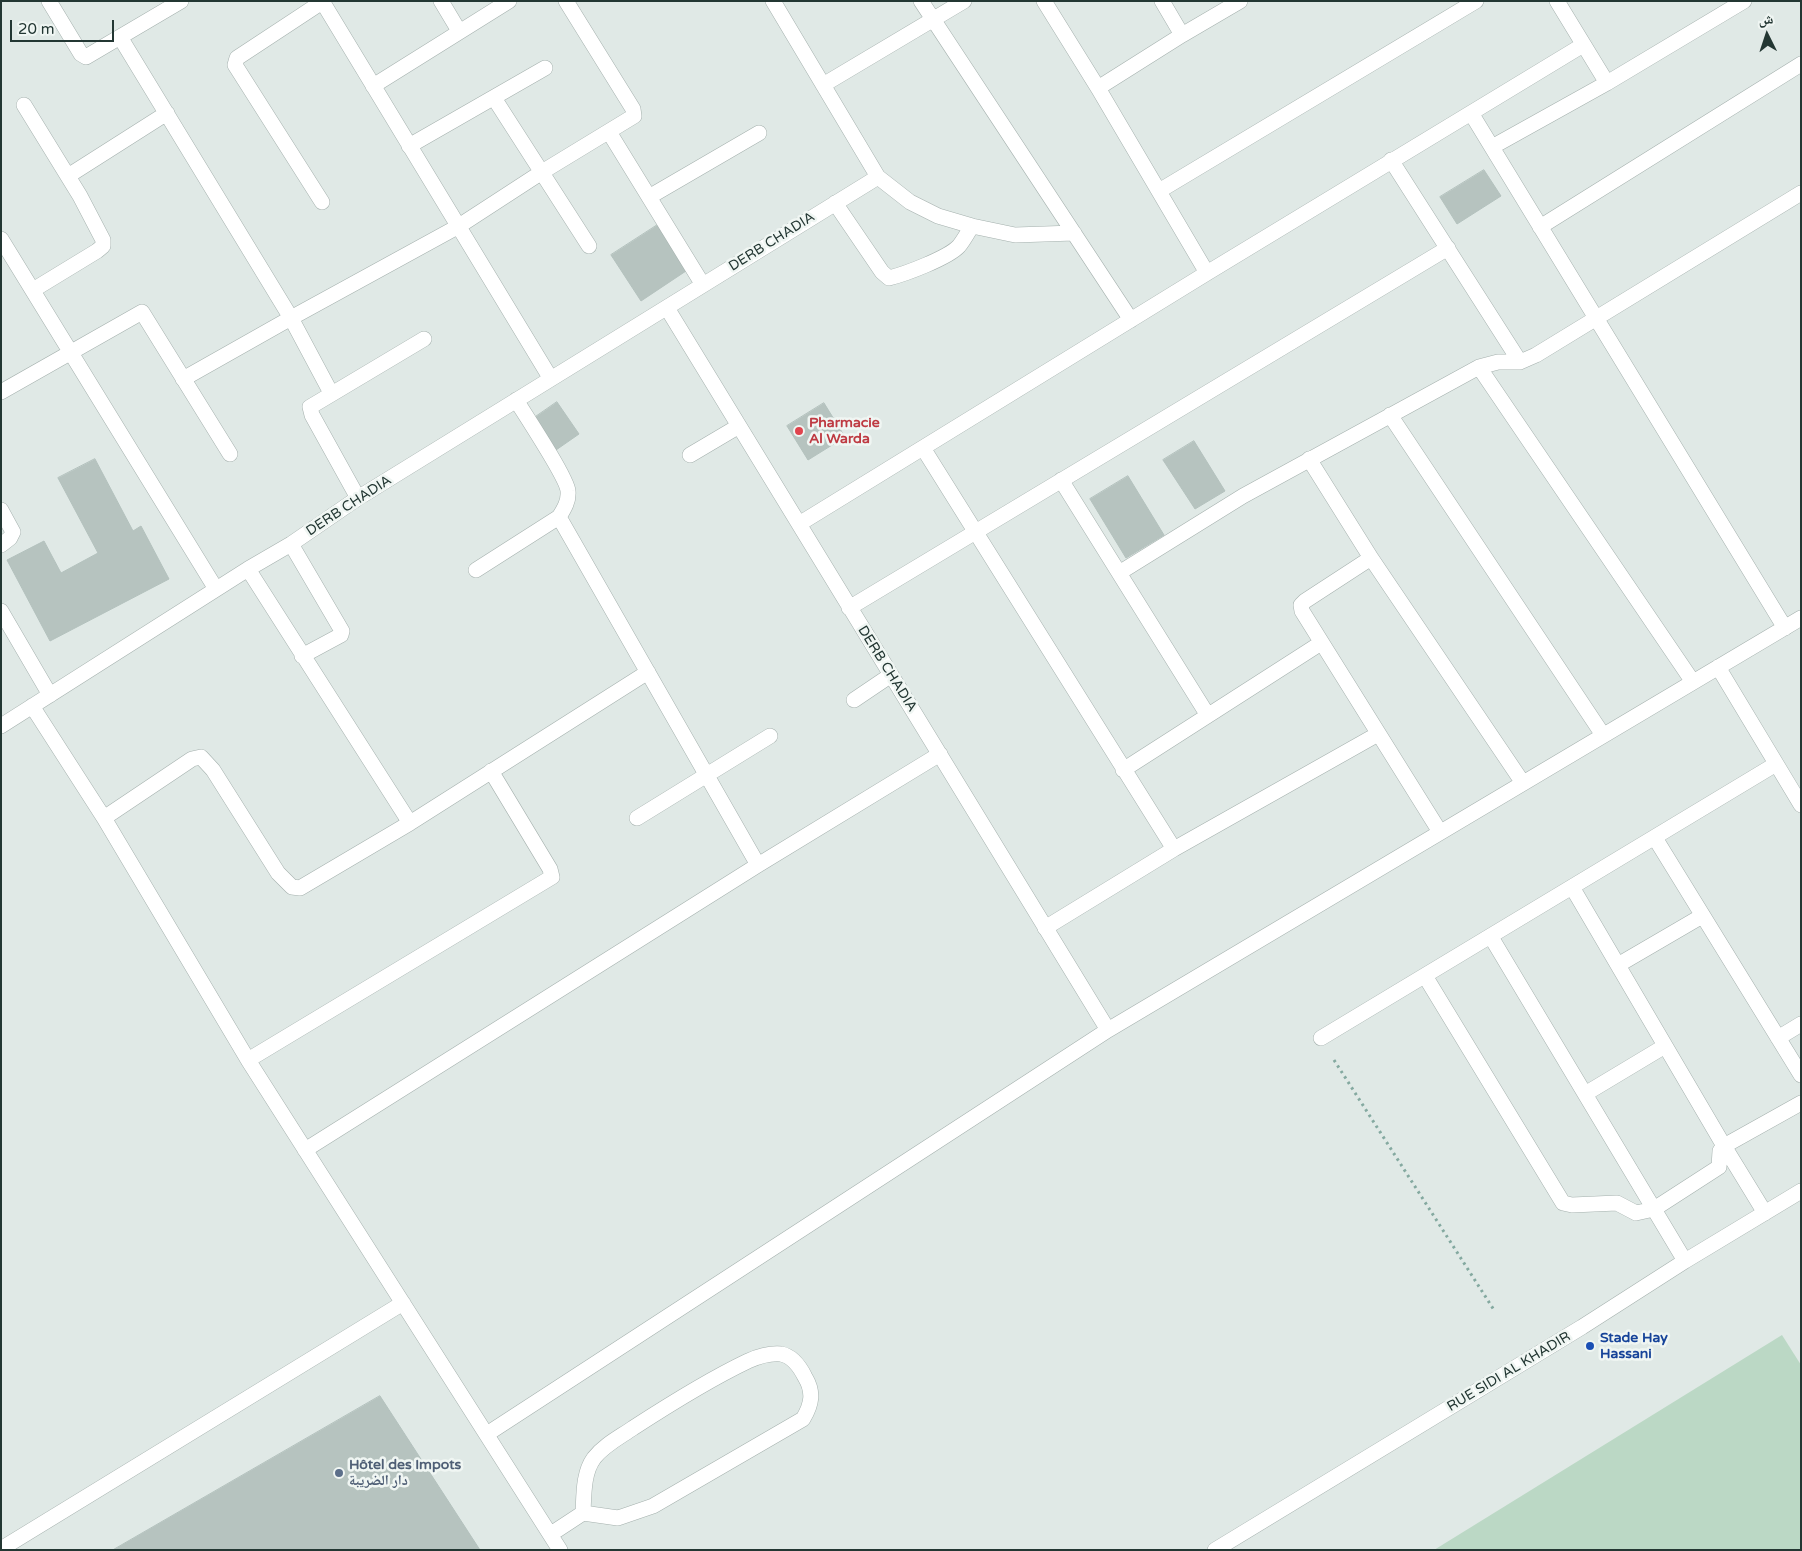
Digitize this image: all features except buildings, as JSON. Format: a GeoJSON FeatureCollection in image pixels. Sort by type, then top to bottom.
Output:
{"type":"FeatureCollection","features":[{"type":"Feature","properties":{"kind":"street"},"geometry":{"type":"LineString","coordinates":[[49,1],[64,28],[84,56],[88,56],[120,38],[181,1]]}},
{"type":"Feature","properties":{"kind":"street"},"geometry":{"type":"LineString","coordinates":[[441,1],[459,31]]}},
{"type":"Feature","properties":{"kind":"street"},"geometry":{"type":"LineString","coordinates":[[373,86],[509,1]]}},
{"type":"Feature","properties":{"kind":"street"},"geometry":{"type":"LineString","coordinates":[[183,379],[459,226],[542,172],[634,116],[635,112],[566,1]]}},
{"type":"Feature","properties":{"kind":"street"},"geometry":{"type":"LineString","coordinates":[[773,1],[878,177],[910,202],[938,216],[972,226],[1015,234],[1074,233]]}},
{"type":"Feature","properties":{"kind":"street"},"geometry":{"type":"LineString","coordinates":[[921,1],[1131,320]]}},
{"type":"Feature","properties":{"kind":"street"},"geometry":{"type":"LineString","coordinates":[[823,85],[964,1]]}},
{"type":"Feature","properties":{"kind":"street"},"geometry":{"type":"LineString","coordinates":[[1044,1],[1208,272]]}},
{"type":"Feature","properties":{"kind":"street"},"geometry":{"type":"LineString","coordinates":[[1162,1],[1182,35]]}},
{"type":"Feature","properties":{"kind":"street"},"geometry":{"type":"LineString","coordinates":[[1098,88],[1240,1]]}},
{"type":"Feature","properties":{"kind":"street"},"geometry":{"type":"LineString","coordinates":[[1159,192],[1476,1]]}},
{"type":"Feature","properties":{"kind":"street"},"geometry":{"type":"LineString","coordinates":[[1557,1],[1607,83]]}},
{"type":"Feature","properties":{"kind":"street"},"geometry":{"type":"LineString","coordinates":[[1492,147],[1607,83],[1744,1]]}},
{"type":"Feature","properties":{"kind":"street"},"geometry":{"type":"LineString","coordinates":[[322,202],[235,65],[237,58],[322,2],[551,379]]}},
{"type":"Feature","properties":{"kind":"street"},"geometry":{"type":"LineString","coordinates":[[120,38],[291,318],[331,393]]}},
{"type":"Feature","properties":{"kind":"street"},"geometry":{"type":"LineString","coordinates":[[799,524],[1391,160],[1583,45]]}},
{"type":"Feature","properties":{"kind":"street"},"geometry":{"type":"LineString","coordinates":[[1540,227],[1801,64]]}},
{"type":"Feature","properties":{"kind":"street"},"geometry":{"type":"LineString","coordinates":[[410,146],[545,68]]}},
{"type":"Feature","properties":{"kind":"street"},"geometry":{"type":"LineString","coordinates":[[494,98],[589,246]]}},
{"type":"Feature","properties":{"kind":"street"},"geometry":{"type":"LineString","coordinates":[[24,105],[68,176],[103,240],[103,246],[33,290]]}},
{"type":"Feature","properties":{"kind":"street"},"geometry":{"type":"LineString","coordinates":[[68,176],[166,113]]}},
{"type":"Feature","properties":{"kind":"street"},"geometry":{"type":"LineString","coordinates":[[1471,113],[1785,628]]}},
{"type":"Feature","properties":{"kind":"street"},"geometry":{"type":"LineString","coordinates":[[609,132],[703,285]]}},
{"type":"Feature","properties":{"kind":"street"},"geometry":{"type":"LineString","coordinates":[[649,196],[759,133]]}},
{"type":"Feature","properties":{"kind":"street"},"geometry":{"type":"LineString","coordinates":[[1391,160],[1520,362]]}},
{"type":"Feature","properties":{"kind":"street","name":"DERB CHADIA"},"geometry":{"type":"LineString","coordinates":[[1,726],[216,589],[291,544],[358,498],[878,177]]}},
{"type":"Feature","properties":{"kind":"street"},"geometry":{"type":"LineString","coordinates":[[1119,573],[1243,496],[1479,367],[1498,362],[1520,362],[1536,355],[1801,193]]}},
{"type":"Feature","properties":{"kind":"street"},"geometry":{"type":"LineString","coordinates":[[835,203],[882,272],[889,278],[904,275],[959,247],[972,226]]}},
{"type":"Feature","properties":{"kind":"street"},"geometry":{"type":"LineString","coordinates":[[1,239],[216,589]]}},
{"type":"Feature","properties":{"kind":"street"},"geometry":{"type":"LineString","coordinates":[[849,608],[1448,248]]}},
{"type":"Feature","properties":{"kind":"street","name":"DERB CHADIA"},"geometry":{"type":"LineString","coordinates":[[667,308],[1108,1030]]}},
{"type":"Feature","properties":{"kind":"street"},"geometry":{"type":"LineString","coordinates":[[1,392],[142,312],[230,454]]}},
{"type":"Feature","properties":{"kind":"street"},"geometry":{"type":"LineString","coordinates":[[358,498],[309,410],[310,407],[424,339]]}},
{"type":"Feature","properties":{"kind":"street"},"geometry":{"type":"LineString","coordinates":[[1479,367],[1693,682]]}},
{"type":"Feature","properties":{"kind":"street"},"geometry":{"type":"LineString","coordinates":[[476,570],[559,517],[566,505],[568,490],[516,400]]}},
{"type":"Feature","properties":{"kind":"street"},"geometry":{"type":"LineString","coordinates":[[1390,415],[1603,735]]}},
{"type":"Feature","properties":{"kind":"street"},"geometry":{"type":"LineString","coordinates":[[690,455],[739,426]]}},
{"type":"Feature","properties":{"kind":"street"},"geometry":{"type":"LineString","coordinates":[[923,448],[1174,849]]}},
{"type":"Feature","properties":{"kind":"street"},"geometry":{"type":"LineString","coordinates":[[1309,459],[1371,558],[1523,783]]}},
{"type":"Feature","properties":{"kind":"street"},"geometry":{"type":"LineString","coordinates":[[1061,480],[1207,714]]}},
{"type":"Feature","properties":{"kind":"street"},"geometry":{"type":"LineString","coordinates":[[1,510],[13,532],[10,538],[1,545]]}},
{"type":"Feature","properties":{"kind":"street"},"geometry":{"type":"LineString","coordinates":[[559,517],[758,865]]}},
{"type":"Feature","properties":{"kind":"street"},"geometry":{"type":"LineString","coordinates":[[291,544],[342,632],[302,656]]}},
{"type":"Feature","properties":{"kind":"street"},"geometry":{"type":"LineString","coordinates":[[1371,558],[1302,603],[1302,611],[1440,832]]}},
{"type":"Feature","properties":{"kind":"street"},"geometry":{"type":"LineString","coordinates":[[248,569],[410,823]]}},
{"type":"Feature","properties":{"kind":"street"},"geometry":{"type":"LineString","coordinates":[[1,611],[50,695]]}},
{"type":"Feature","properties":{"kind":"street"},"geometry":{"type":"LineString","coordinates":[[487,1434],[1108,1030],[1801,618]]}},
{"type":"Feature","properties":{"kind":"street"},"geometry":{"type":"LineString","coordinates":[[1123,770],[1207,714],[1321,643]]}},
{"type":"Feature","properties":{"kind":"street"},"geometry":{"type":"LineString","coordinates":[[1718,667],[1801,805]]}},
{"type":"Feature","properties":{"kind":"street"},"geometry":{"type":"LineString","coordinates":[[104,818],[192,759],[201,757],[213,770],[278,872],[292,887],[300,888],[410,823],[648,672]]}},
{"type":"Feature","properties":{"kind":"street"},"geometry":{"type":"LineString","coordinates":[[854,700],[891,675]]}},
{"type":"Feature","properties":{"kind":"street"},"geometry":{"type":"LineString","coordinates":[[32,706],[104,818],[248,1060],[560,1550]]}},
{"type":"Feature","properties":{"kind":"street"},"geometry":{"type":"LineString","coordinates":[[1045,928],[1174,849],[1378,734]]}},
{"type":"Feature","properties":{"kind":"street"},"geometry":{"type":"LineString","coordinates":[[637,818],[770,736]]}},
{"type":"Feature","properties":{"kind":"street"},"geometry":{"type":"LineString","coordinates":[[305,1150],[758,865],[940,754]]}},
{"type":"Feature","properties":{"kind":"street"},"geometry":{"type":"LineString","coordinates":[[1320,1038],[1491,937],[1776,764]]}},
{"type":"Feature","properties":{"kind":"street"},"geometry":{"type":"LineString","coordinates":[[248,1060],[552,876],[550,868],[491,772]]}},
{"type":"Feature","properties":{"kind":"street"},"geometry":{"type":"LineString","coordinates":[[1655,838],[1801,1075]]}},
{"type":"Feature","properties":{"kind":"street"},"geometry":{"type":"LineString","coordinates":[[1572,887],[1765,1213]]}},
{"type":"Feature","properties":{"kind":"street"},"geometry":{"type":"LineString","coordinates":[[1618,965],[1702,916]]}},
{"type":"Feature","properties":{"kind":"street"},"geometry":{"type":"LineString","coordinates":[[1491,937],[1685,1261]]}},
{"type":"Feature","properties":{"kind":"street"},"geometry":{"type":"LineString","coordinates":[[1425,976],[1563,1203],[1572,1205],[1617,1203],[1636,1213],[1654,1209],[1719,1167],[1720,1151],[1724,1146],[1801,1103]]}},
{"type":"Feature","properties":{"kind":"street"},"geometry":{"type":"LineString","coordinates":[[1778,1038],[1801,1024]]}},
{"type":"Feature","properties":{"kind":"street"},"geometry":{"type":"LineString","coordinates":[[1585,1094],[1665,1046]]}},
{"type":"Feature","properties":{"kind":"street","name":"RUE SIDI AL KHADIR"},"geometry":{"type":"LineString","coordinates":[[1215,1550],[1582,1327],[1685,1261],[1801,1191]]}},
{"type":"Feature","properties":{"kind":"street"},"geometry":{"type":"LineString","coordinates":[[1,1549],[17,1545],[403,1303]]}},
{"type":"Feature","properties":{"kind":"street"},"geometry":{"type":"LineString","coordinates":[[551,1534],[582,1513],[618,1518],[653,1506],[804,1419],[810,1407],[812,1393],[798,1364],[782,1354],[766,1355],[749,1361],[671,1403],[606,1446],[594,1459],[587,1474],[582,1513]]}},
{"type":"Feature","properties":{"kind":"path"},"geometry":{"type":"LineString","coordinates":[[1320,1038],[1494,1310]]}},
{"type":"Feature","properties":{"kind":"green space"},"geometry":{"type":"Polygon","coordinates":[[[1782,1335],[1801,1365],[1801,1550],[1434,1550],[1782,1335]]]}},
{"type":"Feature","properties":{"kind":"place","name":"Pharmacie Al Warda"},"geometry":{"type":"Point","coordinates":[799,431]}},
{"type":"Feature","properties":{"kind":"place","name":"Stade Hay Hassani"},"geometry":{"type":"Point","coordinates":[1590,1346]}},
{"type":"Feature","properties":{"kind":"place","name":"Hôtel des Impots دار الضريبة"},"geometry":{"type":"Point","coordinates":[339,1473]}}]}
